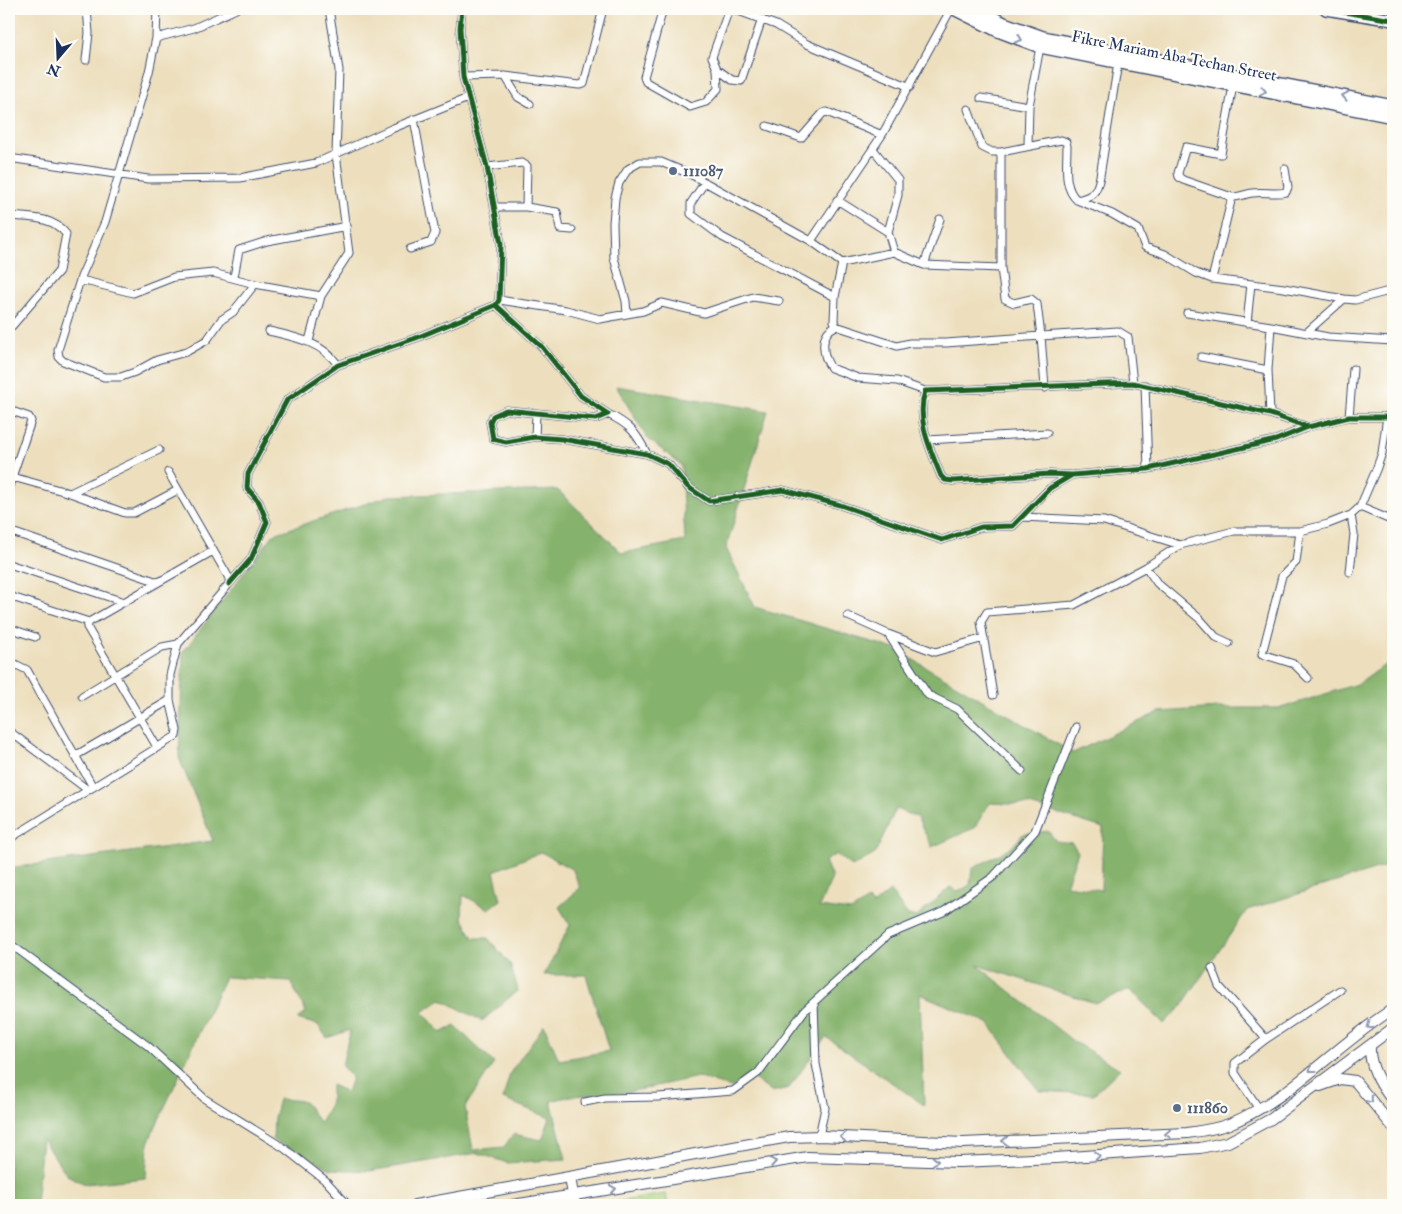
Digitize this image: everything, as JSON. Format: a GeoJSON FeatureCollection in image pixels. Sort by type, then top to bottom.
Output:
{"type":"FeatureCollection","features":[{"type":"Feature","properties":{"kind":"main road","name":"Fikre Mariam Aba Techan Street"},"geometry":{"type":"LineString","coordinates":[[953,9],[1040,47],[1233,85],[1392,111]]}},
{"type":"Feature","properties":{"kind":"main road","name":"Fikre Mariam Aba Techan Street"},"geometry":{"type":"LineString","coordinates":[[976,9],[1004,23],[1043,37],[1392,111]]}},
{"type":"Feature","properties":{"kind":"main road"},"geometry":{"type":"LineString","coordinates":[[1326,9],[1393,20]]}},
{"type":"Feature","properties":{"kind":"main road"},"geometry":{"type":"LineString","coordinates":[[415,1205],[789,1137],[819,1136],[963,1143],[1187,1133],[1228,1124],[1258,1109],[1392,1010]]}},
{"type":"Feature","properties":{"kind":"main road"},"geometry":{"type":"LineString","coordinates":[[507,1188],[512,1205],[575,1200],[654,1182],[808,1157],[959,1162],[1065,1158],[1200,1148],[1228,1142],[1247,1133],[1370,1047],[1393,1028]]}},
{"type":"Feature","properties":{"kind":"main road"},"geometry":{"type":"LineString","coordinates":[[1370,1047],[1371,1060],[1382,1087],[1393,1101]]}},
{"type":"Feature","properties":{"kind":"main road"},"geometry":{"type":"LineString","coordinates":[[1310,1089],[1340,1079],[1354,1081],[1393,1127]]}},
{"type":"Feature","properties":{"kind":"main road"},"geometry":{"type":"LineString","coordinates":[[1298,1080],[1310,1089]]}},
{"type":"Feature","properties":{"kind":"main road"},"geometry":{"type":"LineString","coordinates":[[651,1163],[654,1182]]}},
{"type":"Feature","properties":{"kind":"main road"},"geometry":{"type":"LineString","coordinates":[[570,1178],[575,1200]]}},
{"type":"Feature","properties":{"kind":"street"},"geometry":{"type":"LineString","coordinates":[[86,60],[89,33],[87,9]]}},
{"type":"Feature","properties":{"kind":"street"},"geometry":{"type":"LineString","coordinates":[[157,9],[156,38],[149,72],[105,222],[80,280],[58,350],[59,356],[63,361],[104,377],[121,377],[135,372],[157,360],[201,345],[207,340],[220,320],[233,312],[255,284]]}},
{"type":"Feature","properties":{"kind":"street"},"geometry":{"type":"LineString","coordinates":[[156,38],[194,28],[236,9]]}},
{"type":"Feature","properties":{"kind":"street"},"geometry":{"type":"LineString","coordinates":[[309,341],[321,296],[349,253],[347,226],[336,154],[339,70],[329,9]]}},
{"type":"Feature","properties":{"kind":"street"},"geometry":{"type":"LineString","coordinates":[[462,9],[460,28],[463,77],[495,207],[502,258],[497,302]]}},
{"type":"Feature","properties":{"kind":"street"},"geometry":{"type":"LineString","coordinates":[[463,77],[505,76],[584,84],[603,9]]}},
{"type":"Feature","properties":{"kind":"street"},"geometry":{"type":"LineString","coordinates":[[662,9],[644,77],[646,82],[690,107],[699,105],[718,89],[717,68],[712,57],[729,9]]}},
{"type":"Feature","properties":{"kind":"street"},"geometry":{"type":"LineString","coordinates":[[738,9],[776,25],[807,44],[910,87]]}},
{"type":"Feature","properties":{"kind":"street"},"geometry":{"type":"LineString","coordinates":[[811,241],[882,135],[953,9]]}},
{"type":"Feature","properties":{"kind":"street"},"geometry":{"type":"LineString","coordinates":[[717,68],[732,80],[740,81],[762,19]]}},
{"type":"Feature","properties":{"kind":"street"},"geometry":{"type":"LineString","coordinates":[[1028,145],[1029,106],[1040,47]]}},
{"type":"Feature","properties":{"kind":"street"},"geometry":{"type":"LineString","coordinates":[[1077,200],[1094,195],[1098,190],[1118,63]]}},
{"type":"Feature","properties":{"kind":"street"},"geometry":{"type":"LineString","coordinates":[[505,76],[518,97],[530,104]]}},
{"type":"Feature","properties":{"kind":"street"},"geometry":{"type":"LineString","coordinates":[[1233,85],[1221,154],[1186,147],[1178,177],[1232,197],[1250,193],[1279,194],[1286,192],[1288,187],[1285,169]]}},
{"type":"Feature","properties":{"kind":"street"},"geometry":{"type":"LineString","coordinates":[[9,158],[148,179],[240,178],[316,163],[414,119],[468,98]]}},
{"type":"Feature","properties":{"kind":"street"},"geometry":{"type":"LineString","coordinates":[[981,98],[1029,106]]}},
{"type":"Feature","properties":{"kind":"street"},"geometry":{"type":"LineString","coordinates":[[968,109],[982,147],[992,152],[1001,152],[1054,140],[1066,142],[1068,188],[1071,195],[1077,200],[1112,214],[1138,229],[1145,247],[1165,254],[1196,273],[1212,280],[1284,288],[1355,300],[1393,290]]}},
{"type":"Feature","properties":{"kind":"street"},"geometry":{"type":"LineString","coordinates":[[767,126],[795,138],[801,138],[823,113],[827,112],[882,135]]}},
{"type":"Feature","properties":{"kind":"street"},"geometry":{"type":"LineString","coordinates":[[410,249],[431,242],[435,233],[414,119]]}},
{"type":"Feature","properties":{"kind":"street"},"geometry":{"type":"LineString","coordinates":[[873,149],[898,180],[898,195],[888,232],[894,252]]}},
{"type":"Feature","properties":{"kind":"street"},"geometry":{"type":"LineString","coordinates":[[1001,152],[1001,268],[1006,299],[1014,303],[1031,299],[1037,304],[1045,388]]}},
{"type":"Feature","properties":{"kind":"street"},"geometry":{"type":"LineString","coordinates":[[627,314],[626,301],[614,258],[613,223],[615,198],[619,183],[628,169],[640,162],[661,162],[705,182],[811,241],[842,263],[894,252],[924,265],[1001,268]]}},
{"type":"Feature","properties":{"kind":"street"},"geometry":{"type":"LineString","coordinates":[[486,167],[526,164],[526,207]]}},
{"type":"Feature","properties":{"kind":"street"},"geometry":{"type":"LineString","coordinates":[[705,182],[691,202],[691,214],[722,237],[834,297]]}},
{"type":"Feature","properties":{"kind":"street"},"geometry":{"type":"LineString","coordinates":[[1212,280],[1232,197]]}},
{"type":"Feature","properties":{"kind":"street"},"geometry":{"type":"LineString","coordinates":[[837,200],[888,232]]}},
{"type":"Feature","properties":{"kind":"street"},"geometry":{"type":"LineString","coordinates":[[495,207],[526,207],[557,212],[560,229],[572,230]]}},
{"type":"Feature","properties":{"kind":"street"},"geometry":{"type":"LineString","coordinates":[[9,216],[43,219],[59,224],[66,234],[59,271],[10,326]]}},
{"type":"Feature","properties":{"kind":"street"},"geometry":{"type":"LineString","coordinates":[[924,265],[940,219]]}},
{"type":"Feature","properties":{"kind":"street"},"geometry":{"type":"LineString","coordinates":[[234,277],[239,250],[267,241],[347,226]]}},
{"type":"Feature","properties":{"kind":"street"},"geometry":{"type":"LineString","coordinates":[[836,326],[834,321],[834,297],[842,263]]}},
{"type":"Feature","properties":{"kind":"street"},"geometry":{"type":"LineString","coordinates":[[80,280],[133,293],[174,277],[213,273],[255,284],[321,296]]}},
{"type":"Feature","properties":{"kind":"street"},"geometry":{"type":"LineString","coordinates":[[1247,323],[1251,284]]}},
{"type":"Feature","properties":{"kind":"street"},"geometry":{"type":"LineString","coordinates":[[9,839],[176,736],[177,730],[170,700],[170,676],[178,644],[251,559],[267,522],[259,502],[247,488],[248,474],[254,459],[288,400],[338,365],[416,338],[497,302],[566,310],[600,319],[643,311],[662,303],[704,313],[752,297],[779,301]]}},
{"type":"Feature","properties":{"kind":"street"},"geometry":{"type":"LineString","coordinates":[[1308,332],[1344,299]]}},
{"type":"Feature","properties":{"kind":"street"},"geometry":{"type":"LineString","coordinates":[[497,302],[542,347],[581,396],[627,424],[638,435],[647,454]]}},
{"type":"Feature","properties":{"kind":"street"},"geometry":{"type":"LineString","coordinates":[[1187,313],[1308,332],[1334,338],[1393,341]]}},
{"type":"Feature","properties":{"kind":"street"},"geometry":{"type":"LineString","coordinates":[[836,326],[897,346],[910,343],[946,343],[1122,332],[1128,337],[1134,383]]}},
{"type":"Feature","properties":{"kind":"street"},"geometry":{"type":"LineString","coordinates":[[836,326],[828,331],[824,342],[825,354],[831,368],[858,378],[897,381],[925,391],[1045,388],[1134,383],[1270,414],[1308,427]]}},
{"type":"Feature","properties":{"kind":"street"},"geometry":{"type":"LineString","coordinates":[[1270,326],[1268,370],[1270,414]]}},
{"type":"Feature","properties":{"kind":"street"},"geometry":{"type":"LineString","coordinates":[[268,331],[309,341],[331,354],[338,365]]}},
{"type":"Feature","properties":{"kind":"street"},"geometry":{"type":"LineString","coordinates":[[1201,357],[1268,370]]}},
{"type":"Feature","properties":{"kind":"street"},"geometry":{"type":"LineString","coordinates":[[1349,417],[1354,369]]}},
{"type":"Feature","properties":{"kind":"street"},"geometry":{"type":"LineString","coordinates":[[1145,385],[1148,468]]}},
{"type":"Feature","properties":{"kind":"street"},"geometry":{"type":"LineString","coordinates":[[925,391],[922,401],[927,440],[940,476],[945,480],[1049,474],[1072,475],[1148,468],[1276,440],[1308,427],[1349,417],[1390,417],[1382,453],[1360,507],[1351,515],[1328,524],[1300,531],[1234,531],[1180,545],[1146,567],[1074,605],[987,612],[981,622],[993,695]]}},
{"type":"Feature","properties":{"kind":"street"},"geometry":{"type":"LineString","coordinates":[[9,410],[29,417],[31,421],[10,476],[9,486]]}},
{"type":"Feature","properties":{"kind":"street"},"geometry":{"type":"LineString","coordinates":[[608,414],[596,419],[506,410],[493,416],[490,422],[490,431],[496,441],[506,442],[535,437],[562,439],[647,454],[668,464],[688,487],[709,501],[783,490],[840,505],[942,540],[981,527],[1014,526],[1050,488],[1072,475]]}},
{"type":"Feature","properties":{"kind":"street"},"geometry":{"type":"LineString","coordinates":[[535,437],[536,414]]}},
{"type":"Feature","properties":{"kind":"street"},"geometry":{"type":"LineString","coordinates":[[927,440],[1047,433]]}},
{"type":"Feature","properties":{"kind":"street"},"geometry":{"type":"LineString","coordinates":[[70,493],[158,450]]}},
{"type":"Feature","properties":{"kind":"street"},"geometry":{"type":"LineString","coordinates":[[168,472],[229,578],[229,584]]}},
{"type":"Feature","properties":{"kind":"street"},"geometry":{"type":"LineString","coordinates":[[10,476],[70,493],[125,513],[134,513],[178,490]]}},
{"type":"Feature","properties":{"kind":"street"},"geometry":{"type":"LineString","coordinates":[[1360,507],[1393,521]]}},
{"type":"Feature","properties":{"kind":"street"},"geometry":{"type":"LineString","coordinates":[[1350,572],[1354,534],[1351,515]]}},
{"type":"Feature","properties":{"kind":"street"},"geometry":{"type":"LineString","coordinates":[[1022,518],[1104,521],[1180,545]]}},
{"type":"Feature","properties":{"kind":"street"},"geometry":{"type":"LineString","coordinates":[[9,531],[158,582]]}},
{"type":"Feature","properties":{"kind":"street"},"geometry":{"type":"LineString","coordinates":[[1300,531],[1296,562],[1282,576],[1262,654],[1294,664],[1308,678]]}},
{"type":"Feature","properties":{"kind":"street"},"geometry":{"type":"LineString","coordinates":[[157,748],[87,627],[89,622],[213,551]]}},
{"type":"Feature","properties":{"kind":"street"},"geometry":{"type":"LineString","coordinates":[[9,564],[124,602]]}},
{"type":"Feature","properties":{"kind":"street"},"geometry":{"type":"LineString","coordinates":[[1146,567],[1157,582],[1200,619],[1216,638],[1229,643]]}},
{"type":"Feature","properties":{"kind":"street"},"geometry":{"type":"LineString","coordinates":[[9,596],[89,622]]}},
{"type":"Feature","properties":{"kind":"street"},"geometry":{"type":"LineString","coordinates":[[848,616],[935,652],[984,638]]}},
{"type":"Feature","properties":{"kind":"street"},"geometry":{"type":"LineString","coordinates":[[9,628],[35,637]]}},
{"type":"Feature","properties":{"kind":"street"},"geometry":{"type":"LineString","coordinates":[[888,634],[928,695],[957,709],[1022,771]]}},
{"type":"Feature","properties":{"kind":"street"},"geometry":{"type":"LineString","coordinates":[[82,696],[162,647],[178,644]]}},
{"type":"Feature","properties":{"kind":"street"},"geometry":{"type":"LineString","coordinates":[[9,661],[27,670],[75,756],[90,789]]}},
{"type":"Feature","properties":{"kind":"street"},"geometry":{"type":"LineString","coordinates":[[75,756],[170,700]]}},
{"type":"Feature","properties":{"kind":"street"},"geometry":{"type":"LineString","coordinates":[[585,1102],[605,1098],[658,1097],[733,1091],[758,1073],[805,1010],[888,935],[943,912],[994,877],[1035,831],[1076,727]]}},
{"type":"Feature","properties":{"kind":"street"},"geometry":{"type":"LineString","coordinates":[[10,734],[90,789]]}},
{"type":"Feature","properties":{"kind":"street"},"geometry":{"type":"LineString","coordinates":[[9,943],[148,1046],[205,1100],[284,1148],[326,1181],[348,1205]]}},
{"type":"Feature","properties":{"kind":"street"},"geometry":{"type":"LineString","coordinates":[[1212,968],[1219,986],[1266,1039]]}},
{"type":"Feature","properties":{"kind":"street"},"geometry":{"type":"LineString","coordinates":[[1258,1109],[1235,1073],[1235,1063],[1266,1039],[1340,990]]}},
{"type":"Feature","properties":{"kind":"street"},"geometry":{"type":"LineString","coordinates":[[814,1002],[816,1064],[825,1108],[819,1136]]}},
{"type":"Feature","properties":{"kind":"green space"},"geometry":{"type":"Polygon","coordinates":[[[616,386],[768,411],[726,548],[755,607],[895,649],[1073,753],[1159,712],[1219,708],[1281,708],[1360,683],[1393,659],[1393,864],[1247,910],[1180,1008],[1164,1024],[1130,990],[1095,1003],[977,965],[1074,1042],[1120,1069],[1094,1094],[1039,1091],[988,1023],[920,994],[924,1105],[826,1037],[789,1088],[771,1092],[749,1075],[731,1088],[698,1077],[624,1093],[571,1096],[551,1101],[566,1159],[507,1163],[478,1153],[370,1171],[331,1169],[273,1140],[274,1118],[279,1099],[304,1101],[320,1123],[331,1102],[331,1085],[347,1092],[352,1078],[342,1066],[350,1030],[327,1038],[318,1025],[297,1019],[306,1012],[290,981],[225,977],[148,1143],[146,1178],[85,1184],[67,1175],[42,1139],[36,1205],[9,1205],[9,868],[213,841],[179,758],[183,652],[274,534],[389,496],[558,490],[622,553],[685,541],[681,465],[647,438],[616,386]],[[990,803],[974,828],[932,847],[917,817],[896,809],[875,854],[852,867],[836,854],[825,861],[832,878],[819,907],[851,911],[868,900],[873,905],[890,891],[908,915],[917,917],[950,887],[958,892],[970,885],[972,869],[1012,847],[1023,834],[1048,831],[1056,841],[1072,843],[1078,852],[1066,885],[1101,890],[1103,828],[1030,805],[990,803]],[[541,852],[494,871],[501,900],[489,909],[463,895],[462,917],[473,938],[488,938],[510,964],[518,990],[482,1021],[441,999],[423,1012],[441,1033],[455,1026],[494,1063],[465,1107],[473,1150],[504,1147],[513,1134],[542,1140],[550,1118],[503,1099],[510,1073],[544,1025],[559,1060],[609,1051],[586,975],[544,975],[570,925],[559,907],[580,888],[573,870],[541,852]]]}},
{"type":"Feature","properties":{"kind":"green space"},"geometry":{"type":"Polygon","coordinates":[[[666,1194],[668,1205],[598,1205],[666,1194]]]}},
{"type":"Feature","properties":{"kind":"cycle path"},"geometry":{"type":"LineString","coordinates":[[229,584],[251,559],[267,522],[259,502],[247,488],[248,474],[287,400],[338,365],[416,338],[496,305],[499,300],[501,244],[487,167],[463,77],[460,28],[462,9]]}},
{"type":"Feature","properties":{"kind":"cycle path"},"geometry":{"type":"LineString","coordinates":[[1326,9],[1393,20]]}},
{"type":"Feature","properties":{"kind":"cycle path"},"geometry":{"type":"LineString","coordinates":[[496,305],[542,347],[581,396],[608,414],[596,419],[506,410],[493,416],[490,422],[493,439],[506,442],[535,437],[562,439],[647,454],[668,464],[688,487],[709,501],[783,490],[840,505],[942,540],[981,527],[1013,526],[1050,488],[1072,475]]}},
{"type":"Feature","properties":{"kind":"cycle path"},"geometry":{"type":"LineString","coordinates":[[1308,427],[1276,440],[1148,469],[953,481],[945,480],[941,476],[926,434],[922,413],[925,391],[1133,383],[1270,414],[1308,427],[1349,417],[1393,417]]}},
{"type":"Feature","properties":{"kind":"place","name":"111087"},"geometry":{"type":"Point","coordinates":[673,171]}},
{"type":"Feature","properties":{"kind":"place","name":"111860"},"geometry":{"type":"Point","coordinates":[1177,1108]}}]}
